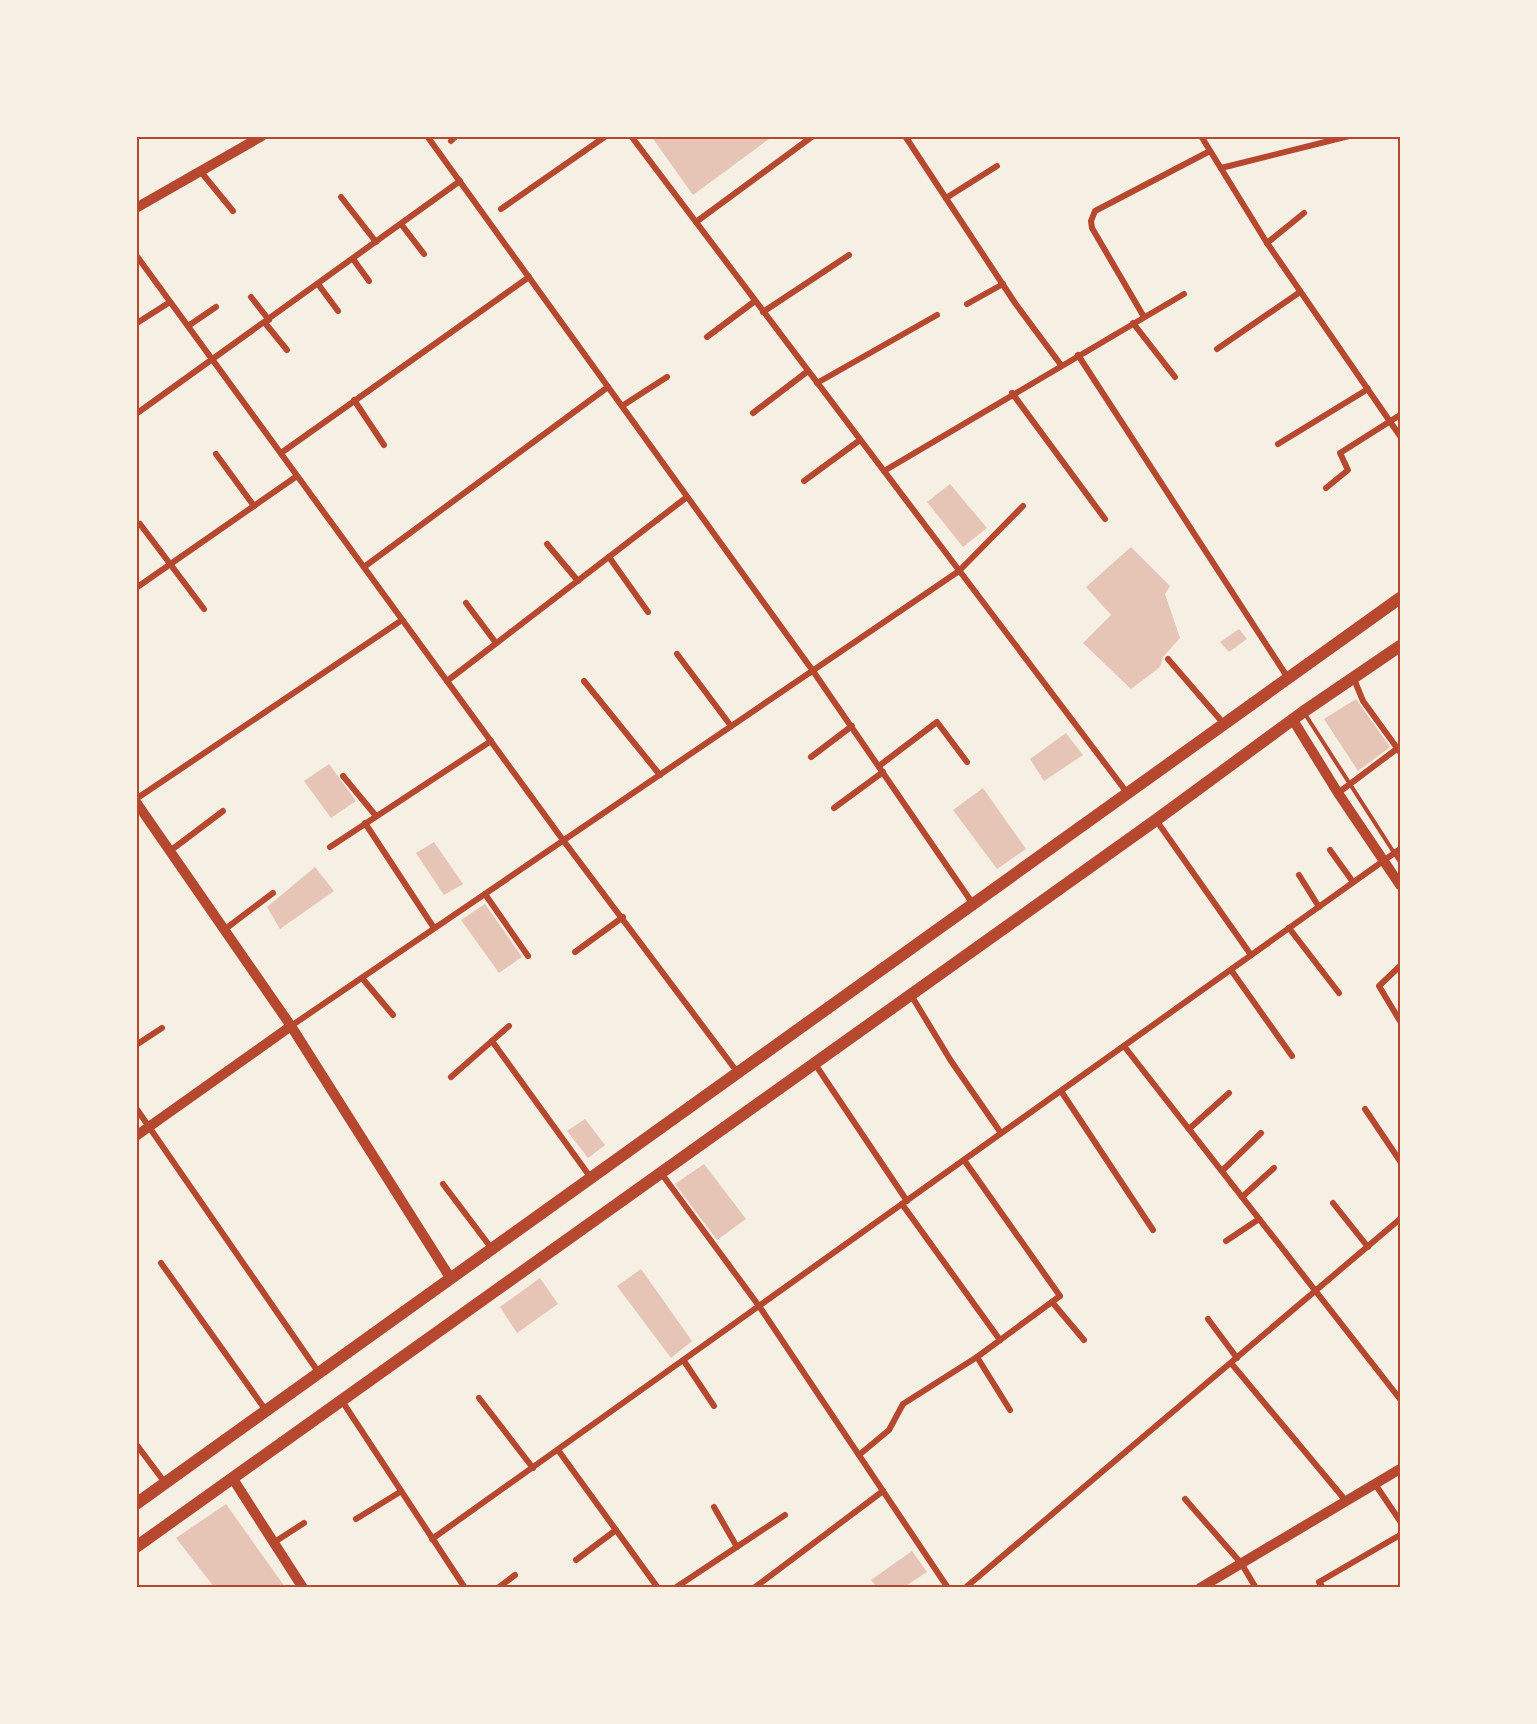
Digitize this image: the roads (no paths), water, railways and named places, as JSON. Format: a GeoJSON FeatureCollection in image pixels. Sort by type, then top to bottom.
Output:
{"type":"FeatureCollection","features":[{"type":"Feature","properties":{"kind":"main road"},"geometry":{"type":"LineString","coordinates":[[136,1504],[1401,598]]}},
{"type":"Feature","properties":{"kind":"main road"},"geometry":{"type":"LineString","coordinates":[[136,1547],[815,1064],[1298,716],[1401,646]]}},
{"type":"Feature","properties":{"kind":"street"},"geometry":{"type":"LineString","coordinates":[[428,136],[813,670],[973,905]]}},
{"type":"Feature","properties":{"kind":"street"},"geometry":{"type":"LineString","coordinates":[[501,209],[606,136]]}},
{"type":"Feature","properties":{"kind":"street"},"geometry":{"type":"LineString","coordinates":[[631,136],[1128,794]]}},
{"type":"Feature","properties":{"kind":"street"},"geometry":{"type":"LineString","coordinates":[[696,222],[813,136]]}},
{"type":"Feature","properties":{"kind":"street"},"geometry":{"type":"LineString","coordinates":[[905,136],[1003,284],[1060,365]]}},
{"type":"Feature","properties":{"kind":"street"},"geometry":{"type":"LineString","coordinates":[[1201,136],[1267,243],[1401,436]]}},
{"type":"Feature","properties":{"kind":"street"},"geometry":{"type":"LineString","coordinates":[[1221,168],[1349,136]]}},
{"type":"Feature","properties":{"kind":"street"},"geometry":{"type":"LineString","coordinates":[[136,208],[262,137]]}},
{"type":"Feature","properties":{"kind":"street"},"geometry":{"type":"LineString","coordinates":[[1144,317],[1092,228],[1091,221],[1095,211],[1210,152]]}},
{"type":"Feature","properties":{"kind":"street"},"geometry":{"type":"LineString","coordinates":[[946,198],[997,166]]}},
{"type":"Feature","properties":{"kind":"street"},"geometry":{"type":"LineString","coordinates":[[201,172],[233,211]]}},
{"type":"Feature","properties":{"kind":"street"},"geometry":{"type":"LineString","coordinates":[[136,414],[460,181]]}},
{"type":"Feature","properties":{"kind":"street"},"geometry":{"type":"LineString","coordinates":[[341,197],[376,242]]}},
{"type":"Feature","properties":{"kind":"street"},"geometry":{"type":"LineString","coordinates":[[1267,243],[1304,213]]}},
{"type":"Feature","properties":{"kind":"street"},"geometry":{"type":"LineString","coordinates":[[401,224],[424,254]]}},
{"type":"Feature","properties":{"kind":"street"},"geometry":{"type":"LineString","coordinates":[[136,255],[563,840],[738,1074]]}},
{"type":"Feature","properties":{"kind":"street"},"geometry":{"type":"LineString","coordinates":[[763,312],[849,255]]}},
{"type":"Feature","properties":{"kind":"street"},"geometry":{"type":"LineString","coordinates":[[353,259],[369,281]]}},
{"type":"Feature","properties":{"kind":"street"},"geometry":{"type":"LineString","coordinates":[[280,453],[529,277]]}},
{"type":"Feature","properties":{"kind":"street"},"geometry":{"type":"LineString","coordinates":[[318,284],[338,311]]}},
{"type":"Feature","properties":{"kind":"street"},"geometry":{"type":"LineString","coordinates":[[967,304],[1003,284]]}},
{"type":"Feature","properties":{"kind":"street"},"geometry":{"type":"LineString","coordinates":[[1216,349],[1300,292]]}},
{"type":"Feature","properties":{"kind":"street"},"geometry":{"type":"LineString","coordinates":[[884,471],[1012,393],[1184,294]]}},
{"type":"Feature","properties":{"kind":"street"},"geometry":{"type":"LineString","coordinates":[[251,297],[287,350]]}},
{"type":"Feature","properties":{"kind":"street"},"geometry":{"type":"LineString","coordinates":[[707,337],[755,301]]}},
{"type":"Feature","properties":{"kind":"street"},"geometry":{"type":"LineString","coordinates":[[137,323],[170,302]]}},
{"type":"Feature","properties":{"kind":"street"},"geometry":{"type":"LineString","coordinates":[[188,326],[216,307]]}},
{"type":"Feature","properties":{"kind":"street"},"geometry":{"type":"LineString","coordinates":[[817,383],[937,315]]}},
{"type":"Feature","properties":{"kind":"street"},"geometry":{"type":"LineString","coordinates":[[1133,323],[1175,377]]}},
{"type":"Feature","properties":{"kind":"street"},"geometry":{"type":"LineString","coordinates":[[1078,356],[1288,679]]}},
{"type":"Feature","properties":{"kind":"street"},"geometry":{"type":"LineString","coordinates":[[753,413],[808,370]]}},
{"type":"Feature","properties":{"kind":"street"},"geometry":{"type":"LineString","coordinates":[[622,406],[666,377]]}},
{"type":"Feature","properties":{"kind":"street"},"geometry":{"type":"LineString","coordinates":[[364,567],[608,387]]}},
{"type":"Feature","properties":{"kind":"street"},"geometry":{"type":"LineString","coordinates":[[1278,444],[1368,389]]}},
{"type":"Feature","properties":{"kind":"street"},"geometry":{"type":"LineString","coordinates":[[1012,393],[1105,519]]}},
{"type":"Feature","properties":{"kind":"street"},"geometry":{"type":"LineString","coordinates":[[354,400],[384,445]]}},
{"type":"Feature","properties":{"kind":"street"},"geometry":{"type":"LineString","coordinates":[[1326,488],[1348,470],[1340,453],[1401,415]]}},
{"type":"Feature","properties":{"kind":"street"},"geometry":{"type":"LineString","coordinates":[[804,481],[860,440]]}},
{"type":"Feature","properties":{"kind":"street"},"geometry":{"type":"LineString","coordinates":[[216,454],[254,506]]}},
{"type":"Feature","properties":{"kind":"street"},"geometry":{"type":"LineString","coordinates":[[136,588],[297,476]]}},
{"type":"Feature","properties":{"kind":"street"},"geometry":{"type":"LineString","coordinates":[[447,681],[687,497]]}},
{"type":"Feature","properties":{"kind":"street"},"geometry":{"type":"LineString","coordinates":[[136,1136],[291,1026],[959,571],[1023,506]]}},
{"type":"Feature","properties":{"kind":"street"},"geometry":{"type":"LineString","coordinates":[[140,524],[204,609]]}},
{"type":"Feature","properties":{"kind":"street"},"geometry":{"type":"LineString","coordinates":[[547,544],[578,581]]}},
{"type":"Feature","properties":{"kind":"street"},"geometry":{"type":"LineString","coordinates":[[609,557],[648,612]]}},
{"type":"Feature","properties":{"kind":"street"},"geometry":{"type":"LineString","coordinates":[[466,603],[496,643]]}},
{"type":"Feature","properties":{"kind":"street"},"geometry":{"type":"LineString","coordinates":[[402,620],[136,800],[291,1026],[452,1279]]}},
{"type":"Feature","properties":{"kind":"street"},"geometry":{"type":"LineString","coordinates":[[677,654],[731,726]]}},
{"type":"Feature","properties":{"kind":"street"},"geometry":{"type":"LineString","coordinates":[[1168,659],[1225,725]]}},
{"type":"Feature","properties":{"kind":"street"},"geometry":{"type":"LineString","coordinates":[[1338,793],[1399,750],[1363,701],[1354,679]]}},
{"type":"Feature","properties":{"kind":"street"},"geometry":{"type":"LineString","coordinates":[[584,681],[660,775]]}},
{"type":"Feature","properties":{"kind":"street"},"geometry":{"type":"LineString","coordinates":[[1298,716],[1338,793],[1401,885]]}},
{"type":"Feature","properties":{"kind":"street"},"geometry":{"type":"LineString","coordinates":[[834,808],[937,722],[967,762]]}},
{"type":"Feature","properties":{"kind":"street"},"geometry":{"type":"LineString","coordinates":[[810,757],[852,726]]}},
{"type":"Feature","properties":{"kind":"street"},"geometry":{"type":"LineString","coordinates":[[330,847],[491,741]]}},
{"type":"Feature","properties":{"kind":"street"},"geometry":{"type":"LineString","coordinates":[[343,776],[376,816]]}},
{"type":"Feature","properties":{"kind":"street"},"geometry":{"type":"LineString","coordinates":[[170,851],[223,811]]}},
{"type":"Feature","properties":{"kind":"street"},"geometry":{"type":"LineString","coordinates":[[1156,820],[1251,955]]}},
{"type":"Feature","properties":{"kind":"street"},"geometry":{"type":"LineString","coordinates":[[365,823],[434,928]]}},
{"type":"Feature","properties":{"kind":"street"},"geometry":{"type":"LineString","coordinates":[[1330,850],[1353,882]]}},
{"type":"Feature","properties":{"kind":"street"},"geometry":{"type":"LineString","coordinates":[[432,1539],[684,1362],[759,1306],[1398,851]]}},
{"type":"Feature","properties":{"kind":"street"},"geometry":{"type":"LineString","coordinates":[[1299,875],[1319,907]]}},
{"type":"Feature","properties":{"kind":"street"},"geometry":{"type":"LineString","coordinates":[[224,930],[273,893]]}},
{"type":"Feature","properties":{"kind":"street"},"geometry":{"type":"LineString","coordinates":[[485,894],[528,956]]}},
{"type":"Feature","properties":{"kind":"street"},"geometry":{"type":"LineString","coordinates":[[575,952],[622,917]]}},
{"type":"Feature","properties":{"kind":"street"},"geometry":{"type":"LineString","coordinates":[[1289,928],[1339,993]]}},
{"type":"Feature","properties":{"kind":"street"},"geometry":{"type":"LineString","coordinates":[[1401,966],[1379,986],[1401,1021]]}},
{"type":"Feature","properties":{"kind":"street"},"geometry":{"type":"LineString","coordinates":[[1231,970],[1292,1056]]}},
{"type":"Feature","properties":{"kind":"street"},"geometry":{"type":"LineString","coordinates":[[362,978],[393,1015]]}},
{"type":"Feature","properties":{"kind":"street"},"geometry":{"type":"LineString","coordinates":[[911,995],[951,1061],[1001,1133]]}},
{"type":"Feature","properties":{"kind":"street"},"geometry":{"type":"LineString","coordinates":[[451,1077],[509,1026]]}},
{"type":"Feature","properties":{"kind":"street"},"geometry":{"type":"LineString","coordinates":[[136,1045],[162,1028]]}},
{"type":"Feature","properties":{"kind":"street"},"geometry":{"type":"LineString","coordinates":[[492,1041],[592,1179]]}},
{"type":"Feature","properties":{"kind":"street"},"geometry":{"type":"LineString","coordinates":[[1124,1046],[1401,1400]]}},
{"type":"Feature","properties":{"kind":"street"},"geometry":{"type":"LineString","coordinates":[[815,1064],[905,1202],[1000,1340]]}},
{"type":"Feature","properties":{"kind":"street"},"geometry":{"type":"LineString","coordinates":[[1060,1091],[1153,1230]]}},
{"type":"Feature","properties":{"kind":"street"},"geometry":{"type":"LineString","coordinates":[[1189,1129],[1229,1093]]}},
{"type":"Feature","properties":{"kind":"street"},"geometry":{"type":"LineString","coordinates":[[136,1108],[320,1374]]}},
{"type":"Feature","properties":{"kind":"street"},"geometry":{"type":"LineString","coordinates":[[1365,1109],[1401,1161]]}},
{"type":"Feature","properties":{"kind":"street"},"geometry":{"type":"LineString","coordinates":[[1222,1171],[1261,1133]]}},
{"type":"Feature","properties":{"kind":"street"},"geometry":{"type":"LineString","coordinates":[[859,1455],[889,1430],[903,1404],[977,1357],[1060,1296],[964,1160]]}},
{"type":"Feature","properties":{"kind":"street"},"geometry":{"type":"LineString","coordinates":[[1242,1197],[1274,1168]]}},
{"type":"Feature","properties":{"kind":"street"},"geometry":{"type":"LineString","coordinates":[[661,1173],[759,1306],[948,1587]]}},
{"type":"Feature","properties":{"kind":"street"},"geometry":{"type":"LineString","coordinates":[[443,1184],[493,1250]]}},
{"type":"Feature","properties":{"kind":"street"},"geometry":{"type":"LineString","coordinates":[[1333,1203],[1368,1247]]}},
{"type":"Feature","properties":{"kind":"street"},"geometry":{"type":"LineString","coordinates":[[1226,1241],[1259,1219]]}},
{"type":"Feature","properties":{"kind":"street"},"geometry":{"type":"LineString","coordinates":[[966,1587],[1401,1219]]}},
{"type":"Feature","properties":{"kind":"street"},"geometry":{"type":"LineString","coordinates":[[161,1263],[267,1412]]}},
{"type":"Feature","properties":{"kind":"street"},"geometry":{"type":"LineString","coordinates":[[1052,1302],[1084,1340]]}},
{"type":"Feature","properties":{"kind":"street"},"geometry":{"type":"LineString","coordinates":[[1209,1318],[1237,1358]]}},
{"type":"Feature","properties":{"kind":"street"},"geometry":{"type":"LineString","coordinates":[[977,1357],[1011,1410]]}},
{"type":"Feature","properties":{"kind":"street"},"geometry":{"type":"LineString","coordinates":[[684,1362],[714,1407]]}},
{"type":"Feature","properties":{"kind":"street"},"geometry":{"type":"LineString","coordinates":[[1231,1363],[1346,1501]]}},
{"type":"Feature","properties":{"kind":"street"},"geometry":{"type":"LineString","coordinates":[[479,1398],[533,1468]]}},
{"type":"Feature","properties":{"kind":"street"},"geometry":{"type":"LineString","coordinates":[[342,1401],[400,1492],[465,1587]]}},
{"type":"Feature","properties":{"kind":"street"},"geometry":{"type":"LineString","coordinates":[[136,1444],[166,1484]]}},
{"type":"Feature","properties":{"kind":"street"},"geometry":{"type":"LineString","coordinates":[[558,1450],[658,1587]]}},
{"type":"Feature","properties":{"kind":"street"},"geometry":{"type":"LineString","coordinates":[[1200,1587],[1401,1468]]}},
{"type":"Feature","properties":{"kind":"street"},"geometry":{"type":"LineString","coordinates":[[233,1479],[303,1587]]}},
{"type":"Feature","properties":{"kind":"street"},"geometry":{"type":"LineString","coordinates":[[1375,1484],[1401,1521]]}},
{"type":"Feature","properties":{"kind":"street"},"geometry":{"type":"LineString","coordinates":[[754,1587],[883,1491]]}},
{"type":"Feature","properties":{"kind":"street"},"geometry":{"type":"LineString","coordinates":[[356,1519],[400,1492]]}},
{"type":"Feature","properties":{"kind":"street"},"geometry":{"type":"LineString","coordinates":[[1185,1499],[1241,1563],[1256,1587]]}},
{"type":"Feature","properties":{"kind":"street"},"geometry":{"type":"LineString","coordinates":[[714,1507],[736,1547]]}},
{"type":"Feature","properties":{"kind":"street"},"geometry":{"type":"LineString","coordinates":[[675,1587],[785,1515]]}},
{"type":"Feature","properties":{"kind":"street"},"geometry":{"type":"LineString","coordinates":[[273,1544],[304,1523]]}},
{"type":"Feature","properties":{"kind":"street"},"geometry":{"type":"LineString","coordinates":[[576,1560],[616,1530]]}},
{"type":"Feature","properties":{"kind":"street"},"geometry":{"type":"LineString","coordinates":[[1323,1587],[1319,1582],[1401,1535]]}},
{"type":"Feature","properties":{"kind":"street"},"geometry":{"type":"LineString","coordinates":[[498,1587],[515,1575]]}},
{"type":"Feature","properties":{"kind":"lane"},"geometry":{"type":"LineString","coordinates":[[1298,716],[1398,851],[1401,862]]}}]}
